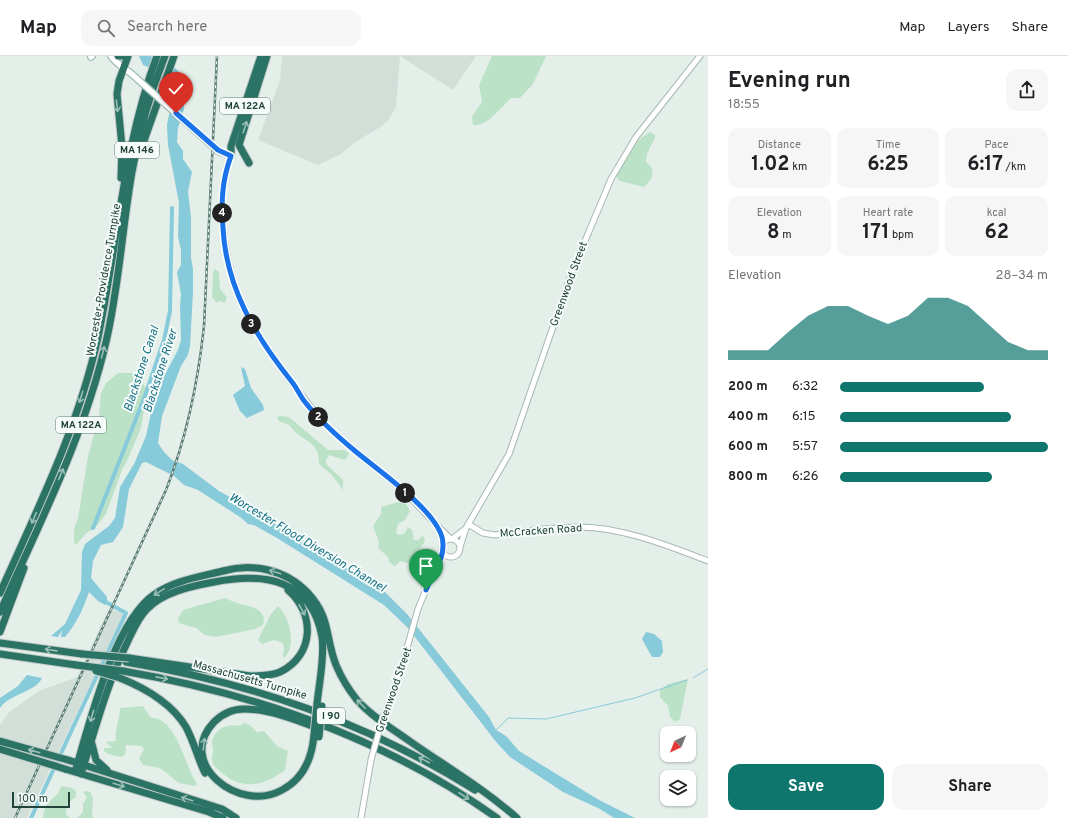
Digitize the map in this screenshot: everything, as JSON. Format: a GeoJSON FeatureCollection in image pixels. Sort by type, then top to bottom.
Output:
{"type":"FeatureCollection","features":[{"type":"Feature","properties":{"kind":"highway"},"geometry":{"type":"LineString","coordinates":[[117,56],[122,56]]}},
{"type":"Feature","properties":{"kind":"highway"},"geometry":{"type":"LineString","coordinates":[[124,68],[128,56]]}},
{"type":"Feature","properties":{"kind":"highway","name":"MA 122A"},"geometry":{"type":"LineString","coordinates":[[231,156],[232,146],[261,56]]}},
{"type":"Feature","properties":{"kind":"highway"},"geometry":{"type":"LineString","coordinates":[[231,156],[239,145],[267,56]]}},
{"type":"Feature","properties":{"kind":"highway","name":"Worcester-Providence Turnpike"},"geometry":{"type":"LineString","coordinates":[[0,594],[66,442],[82,396],[98,338],[119,208],[132,141],[161,57]]}},
{"type":"Feature","properties":{"kind":"highway","name":"MA 122A"},"geometry":{"type":"LineString","coordinates":[[125,226],[140,152],[173,59]]}},
{"type":"Feature","properties":{"kind":"highway","name":"MA 122A"},"geometry":{"type":"LineString","coordinates":[[119,208],[122,147],[117,94],[124,68]]}},
{"type":"Feature","properties":{"kind":"highway","name":"Worcester-Providence Turnpike"},"geometry":{"type":"LineString","coordinates":[[0,612],[77,436],[101,361],[110,321],[137,148],[154,75]]}},
{"type":"Feature","properties":{"kind":"highway"},"geometry":{"type":"LineString","coordinates":[[239,145],[249,163]]}},
{"type":"Feature","properties":{"kind":"highway"},"geometry":{"type":"LineString","coordinates":[[0,632],[52,496]]}},
{"type":"Feature","properties":{"kind":"highway"},"geometry":{"type":"LineString","coordinates":[[78,773],[100,690],[128,624],[140,606],[158,592],[195,578],[235,568],[254,567],[277,572],[298,584],[316,603],[327,624],[336,664],[342,677],[357,700],[384,723],[480,788],[517,818]]}},
{"type":"Feature","properties":{"kind":"highway"},"geometry":{"type":"LineString","coordinates":[[76,665],[120,678],[147,691],[176,715],[186,728],[206,775],[219,789],[238,799],[265,801],[277,798],[291,790],[303,779],[312,764],[317,736],[322,638],[317,618],[310,604],[302,596],[270,579],[249,577],[204,584],[164,596],[148,608],[135,625],[110,680],[92,741],[81,764]]}},
{"type":"Feature","properties":{"kind":"highway"},"geometry":{"type":"LineString","coordinates":[[128,660],[250,676],[266,676],[289,667],[301,656],[305,648],[308,633],[304,612],[291,592],[276,582]]}},
{"type":"Feature","properties":{"kind":"highway"},"geometry":{"type":"LineString","coordinates":[[319,705],[326,648],[322,616]]}},
{"type":"Feature","properties":{"kind":"highway","name":"Massachusetts Turnpike"},"geometry":{"type":"LineString","coordinates":[[0,643],[128,660],[214,679],[324,713],[367,732],[431,764],[474,789],[517,818]]}},
{"type":"Feature","properties":{"kind":"highway","name":"Massachusetts Turnpike"},"geometry":{"type":"LineString","coordinates":[[0,654],[123,671],[192,684],[242,697],[318,723],[371,745],[433,777],[497,818]]}},
{"type":"Feature","properties":{"kind":"highway"},"geometry":{"type":"LineString","coordinates":[[317,736],[309,761],[298,777],[281,791],[266,796],[251,797],[230,790],[217,782],[204,760],[203,745],[211,726],[228,712],[244,709],[287,718],[353,741],[371,745]]}},
{"type":"Feature","properties":{"kind":"highway"},"geometry":{"type":"LineString","coordinates":[[0,740],[114,774],[176,796],[222,809],[236,818]]}},
{"type":"Feature","properties":{"kind":"highway"},"geometry":{"type":"LineString","coordinates":[[92,741],[93,755],[96,760],[114,774]]}},
{"type":"Feature","properties":{"kind":"highway"},"geometry":{"type":"LineString","coordinates":[[0,749],[209,812],[223,818]]}},
{"type":"Feature","properties":{"kind":"main road"},"geometry":{"type":"LineString","coordinates":[[111,56],[119,66],[134,76],[218,150],[231,156]]}},
{"type":"Feature","properties":{"kind":"main road"},"geometry":{"type":"LineString","coordinates":[[117,56],[124,68]]}},
{"type":"Feature","properties":{"kind":"street","name":"Greenwood Street"},"geometry":{"type":"LineString","coordinates":[[460,547],[467,526],[509,454],[572,272],[611,179],[636,137],[700,56]]}},
{"type":"Feature","properties":{"kind":"street"},"geometry":{"type":"LineString","coordinates":[[231,156],[223,185],[222,201],[224,241],[231,277],[239,299],[264,345],[305,402],[340,438],[418,504],[439,528],[458,542],[460,547],[458,554],[451,557],[446,555],[439,528]]}},
{"type":"Feature","properties":{"kind":"street","name":"Greenwood Street"},"geometry":{"type":"LineString","coordinates":[[452,539],[467,526]]}},
{"type":"Feature","properties":{"kind":"street","name":"McCracken Road"},"geometry":{"type":"LineString","coordinates":[[467,526],[483,533],[495,535],[578,527],[602,529],[642,538],[708,561]]}},
{"type":"Feature","properties":{"kind":"street"},"geometry":{"type":"LineString","coordinates":[[443,548],[446,541],[452,539]]}},
{"type":"Feature","properties":{"kind":"street","name":"Greenwood Street"},"geometry":{"type":"LineString","coordinates":[[361,818],[371,760],[383,717],[400,676],[415,620],[428,586],[439,565],[443,548]]}},
{"type":"Feature","properties":{"kind":"street","name":"Greenwood Street"},"geometry":{"type":"LineString","coordinates":[[439,565],[451,557]]}},
{"type":"Feature","properties":{"kind":"shaded area"},"geometry":{"type":"Polygon","coordinates":[[[282,56],[400,56],[396,107],[388,121],[382,126],[354,143],[341,154],[318,165],[258,140],[280,80],[282,56]]]}},
{"type":"Feature","properties":{"kind":"shaded area"},"geometry":{"type":"Polygon","coordinates":[[[400,56],[476,56],[453,90],[400,56]]]}},
{"type":"Feature","properties":{"kind":"shaded area"},"geometry":{"type":"Polygon","coordinates":[[[109,608],[124,614],[27,818],[0,818],[0,725],[9,712],[39,691],[77,677],[109,608]]]}},
{"type":"Feature","properties":{"kind":"green space"},"geometry":{"type":"Polygon","coordinates":[[[492,56],[546,56],[533,84],[520,98],[511,98],[489,120],[478,125],[473,125],[472,116],[482,102],[479,85],[492,56]]]}},
{"type":"Feature","properties":{"kind":"green space"},"geometry":{"type":"Polygon","coordinates":[[[650,132],[655,135],[655,138],[646,159],[646,162],[653,171],[650,181],[644,187],[620,181],[617,178],[617,174],[626,157],[633,146],[650,132]]]}},
{"type":"Feature","properties":{"kind":"green space"},"geometry":{"type":"Polygon","coordinates":[[[215,269],[219,272],[220,289],[227,297],[225,303],[220,301],[217,303],[212,297],[213,272],[215,269]]]}},
{"type":"Feature","properties":{"kind":"green space"},"geometry":{"type":"Polygon","coordinates":[[[118,373],[139,373],[139,378],[146,388],[141,428],[122,470],[106,514],[95,528],[86,533],[76,545],[74,542],[74,529],[78,518],[88,456],[99,417],[101,393],[106,383],[118,373]]]}},
{"type":"Feature","properties":{"kind":"green space"},"geometry":{"type":"Polygon","coordinates":[[[277,417],[289,417],[328,450],[344,450],[348,452],[349,454],[345,460],[329,455],[326,460],[326,464],[343,480],[343,490],[332,475],[319,464],[318,453],[313,445],[295,432],[289,425],[279,421],[277,417]]]}},
{"type":"Feature","properties":{"kind":"green space"},"geometry":{"type":"Polygon","coordinates":[[[398,502],[406,504],[410,511],[405,520],[398,524],[396,533],[399,535],[405,533],[408,527],[412,530],[414,540],[418,540],[422,536],[424,537],[425,542],[409,563],[400,561],[395,566],[390,563],[387,556],[378,548],[379,542],[373,526],[381,514],[381,507],[398,502]]]}},
{"type":"Feature","properties":{"kind":"green space"},"geometry":{"type":"Polygon","coordinates":[[[225,598],[258,610],[264,618],[263,625],[255,629],[216,637],[205,635],[196,628],[179,623],[178,618],[183,610],[225,598]]]}},
{"type":"Feature","properties":{"kind":"green space"},"geometry":{"type":"Polygon","coordinates":[[[278,606],[289,624],[291,639],[288,653],[284,658],[283,643],[274,640],[262,644],[258,640],[271,614],[278,606]]]}},
{"type":"Feature","properties":{"kind":"green space"},"geometry":{"type":"Polygon","coordinates":[[[688,679],[680,719],[675,722],[670,717],[668,706],[660,697],[660,690],[668,684],[688,679]]]}},
{"type":"Feature","properties":{"kind":"green space"},"geometry":{"type":"Polygon","coordinates":[[[143,706],[150,717],[162,721],[173,733],[197,784],[195,786],[179,783],[160,768],[143,765],[139,759],[144,749],[141,746],[126,745],[125,755],[121,757],[108,754],[104,751],[104,748],[112,748],[106,742],[116,741],[120,708],[143,706]]]}},
{"type":"Feature","properties":{"kind":"green space"},"geometry":{"type":"Polygon","coordinates":[[[243,723],[250,725],[257,732],[264,731],[277,746],[288,751],[285,770],[261,783],[245,784],[229,778],[215,767],[212,762],[213,737],[219,730],[227,726],[240,726],[243,723]]]}},
{"type":"Feature","properties":{"kind":"green space"},"geometry":{"type":"Polygon","coordinates":[[[61,786],[72,788],[76,791],[76,797],[67,806],[66,814],[70,818],[43,818],[46,806],[60,790],[61,786]]]}},
{"type":"Feature","properties":{"kind":"green space"},"geometry":{"type":"Polygon","coordinates":[[[83,792],[90,792],[93,798],[93,818],[77,818],[83,812],[83,804],[87,797],[83,792]]]}},
{"type":"Feature","properties":{"kind":"water"},"geometry":{"type":"Polygon","coordinates":[[[139,56],[150,56],[173,66],[181,74],[184,85],[184,109],[178,128],[177,142],[183,151],[183,159],[192,172],[188,192],[191,217],[191,258],[193,269],[190,346],[188,355],[181,366],[162,416],[158,443],[172,460],[183,464],[219,491],[264,516],[385,592],[407,614],[489,717],[496,730],[506,736],[519,751],[599,800],[635,818],[614,818],[600,809],[563,792],[510,757],[497,743],[408,628],[384,605],[277,538],[254,525],[248,524],[240,517],[198,490],[184,485],[174,476],[146,462],[142,463],[129,489],[123,527],[113,542],[101,545],[93,561],[91,578],[107,597],[107,604],[105,605],[98,601],[89,592],[79,616],[65,637],[61,637],[62,630],[58,637],[51,636],[65,624],[81,590],[82,552],[85,544],[109,526],[115,518],[120,487],[134,464],[146,436],[151,413],[162,380],[178,350],[181,340],[181,294],[177,272],[181,265],[181,250],[178,237],[179,203],[168,145],[167,125],[175,83],[170,75],[143,65],[139,56]]]}},
{"type":"Feature","properties":{"kind":"water"},"geometry":{"type":"Polygon","coordinates":[[[241,367],[245,369],[251,388],[263,405],[264,410],[247,418],[240,411],[233,395],[245,386],[241,367]]]}},
{"type":"Feature","properties":{"kind":"water"},"geometry":{"type":"Polygon","coordinates":[[[646,632],[654,634],[662,641],[663,652],[660,657],[652,657],[642,639],[646,632]]]}},
{"type":"Feature","properties":{"kind":"water"},"geometry":{"type":"Polygon","coordinates":[[[27,675],[42,678],[34,687],[10,699],[0,708],[0,698],[18,686],[27,675]]]}},
{"type":"Feature","properties":{"kind":"waterway","name":"Blackstone Canal"},"geometry":{"type":"LineString","coordinates":[[93,528],[145,396],[164,340],[170,311],[172,208]]}},
{"type":"Feature","properties":{"kind":"waterway"},"geometry":{"type":"LineString","coordinates":[[31,818],[126,613],[104,601]]}},
{"type":"Feature","properties":{"kind":"waterway"},"geometry":{"type":"LineString","coordinates":[[693,678],[708,669]]}},
{"type":"Feature","properties":{"kind":"waterway"},"geometry":{"type":"LineString","coordinates":[[496,730],[508,718],[546,719],[635,698],[687,680]]}},
{"type":"Feature","properties":{"kind":"railway"},"geometry":{"type":"LineString","coordinates":[[15,818],[166,490],[186,430],[195,389],[204,326],[217,56]]}},
{"type":"Feature","properties":{"kind":"route"},"geometry":{"type":"LineString","coordinates":[[176,113],[218,150],[231,156],[224,177],[222,196],[222,218],[226,257],[239,299],[252,326],[264,345],[314,413],[340,438],[418,504],[439,528],[442,538],[443,551],[439,565],[426,590]]}},
{"type":"Feature","properties":{"kind":"water label","name":"Blackstone River"},"geometry":{"type":"Point","coordinates":[161,371]}},
{"type":"Feature","properties":{"kind":"water label","name":"Worcester Flood Diversion Channel"},"geometry":{"type":"Point","coordinates":[307,543]}}]}
